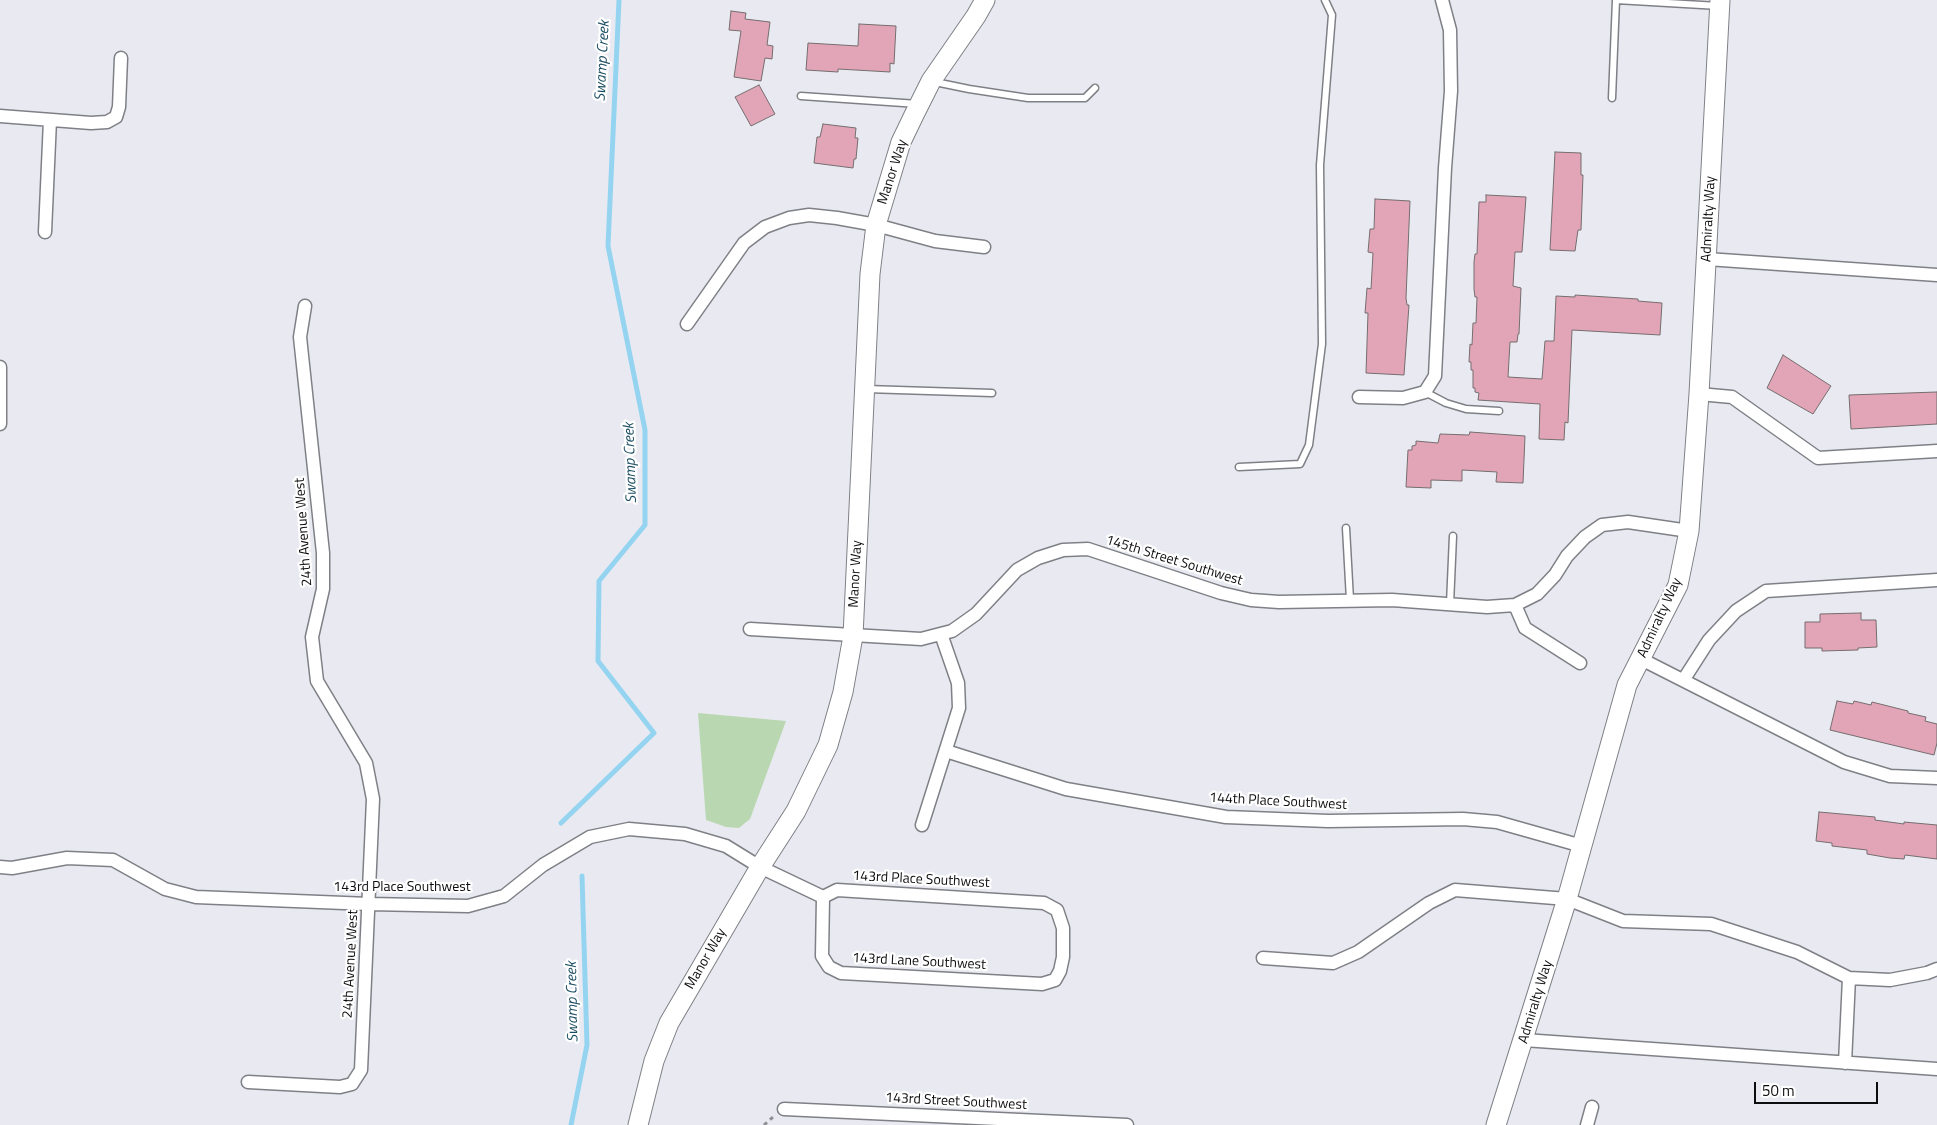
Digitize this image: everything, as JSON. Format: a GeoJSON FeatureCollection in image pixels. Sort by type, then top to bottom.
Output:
{"type":"FeatureCollection","features":[{"type":"Feature","properties":{"kind":"street","name":"Manor Way"},"geometry":{"type":"LineString","coordinates":[[638,1125],[654,1061],[669,1024],[760,867],[796,811],[828,745],[843,692],[853,636],[870,274],[876,225],[901,142],[919,104],[931,81],[976,16],[984,0]]}},
{"type":"Feature","properties":{"kind":"street"},"geometry":{"type":"LineString","coordinates":[[1359,397],[1403,398],[1425,392],[1435,376],[1445,168],[1452,91],[1450,30],[1442,0]]}},
{"type":"Feature","properties":{"kind":"street","name":"Admiralty Way"},"geometry":{"type":"LineString","coordinates":[[1496,1125],[1567,899],[1627,684],[1678,585],[1690,531],[1707,259],[1720,3]]}},
{"type":"Feature","properties":{"kind":"street"},"geometry":{"type":"LineString","coordinates":[[0,116],[107,122],[116,117],[119,107],[121,58]]}},
{"type":"Feature","properties":{"kind":"street"},"geometry":{"type":"LineString","coordinates":[[45,232],[50,120]]}},
{"type":"Feature","properties":{"kind":"street"},"geometry":{"type":"LineString","coordinates":[[687,324],[744,243],[764,227],[789,218],[809,215],[876,225],[935,241],[984,247]]}},
{"type":"Feature","properties":{"kind":"street"},"geometry":{"type":"LineString","coordinates":[[1707,259],[1937,275]]}},
{"type":"Feature","properties":{"kind":"street","name":"24th Avenue West"},"geometry":{"type":"LineString","coordinates":[[248,1082],[340,1087],[352,1084],[361,1070],[373,799],[366,763],[317,681],[312,638],[324,589],[323,553],[300,337],[305,306]]}},
{"type":"Feature","properties":{"kind":"street"},"geometry":{"type":"LineString","coordinates":[[0,367],[0,424]]}},
{"type":"Feature","properties":{"kind":"street"},"geometry":{"type":"LineString","coordinates":[[1699,394],[1732,397],[1818,458],[1937,451]]}},
{"type":"Feature","properties":{"kind":"street","name":"145th Street Southwest"},"geometry":{"type":"LineString","coordinates":[[853,636],[920,639],[952,631],[976,614],[1017,570],[1038,558],[1063,550],[1088,549],[1221,593],[1251,600],[1279,602],[1392,600],[1487,607],[1515,605],[1537,594],[1555,575],[1567,556],[1585,537],[1602,525],[1628,522],[1690,531]]}},
{"type":"Feature","properties":{"kind":"street"},"geometry":{"type":"LineString","coordinates":[[1684,680],[1709,640],[1736,611],[1766,591],[1937,580]]}},
{"type":"Feature","properties":{"kind":"street"},"geometry":{"type":"LineString","coordinates":[[1515,605],[1525,628],[1580,663]]}},
{"type":"Feature","properties":{"kind":"street"},"geometry":{"type":"LineString","coordinates":[[750,629],[853,636]]}},
{"type":"Feature","properties":{"kind":"street"},"geometry":{"type":"LineString","coordinates":[[922,825],[959,708],[958,683],[941,634]]}},
{"type":"Feature","properties":{"kind":"street"},"geometry":{"type":"LineString","coordinates":[[1641,658],[1844,762],[1890,776],[1937,778]]}},
{"type":"Feature","properties":{"kind":"street","name":"144th Place Southwest"},"geometry":{"type":"LineString","coordinates":[[946,751],[1066,789],[1226,817],[1328,821],[1463,820],[1497,822],[1582,846]]}},
{"type":"Feature","properties":{"kind":"street","name":"143rd Place Southwest"},"geometry":{"type":"LineString","coordinates":[[0,867],[12,868],[67,858],[113,860],[165,889],[196,896],[369,904],[468,906],[504,896],[542,865],[590,837],[629,829],[686,834],[726,846],[760,867],[823,897],[837,890],[1044,903],[1057,910],[1063,928],[1063,957]]}},
{"type":"Feature","properties":{"kind":"street"},"geometry":{"type":"LineString","coordinates":[[1263,958],[1332,963],[1358,952],[1429,903],[1455,890],[1567,899],[1623,921],[1711,924],[1797,952],[1849,978],[1890,980],[1937,969]]}},
{"type":"Feature","properties":{"kind":"street","name":"143rd Lane Southwest"},"geometry":{"type":"LineString","coordinates":[[823,897],[822,956],[828,967],[841,973],[1042,984],[1055,980],[1060,971],[1063,957]]}},
{"type":"Feature","properties":{"kind":"street"},"geometry":{"type":"LineString","coordinates":[[1845,1063],[1849,978]]}},
{"type":"Feature","properties":{"kind":"street"},"geometry":{"type":"LineString","coordinates":[[1524,1040],[1937,1069]]}},
{"type":"Feature","properties":{"kind":"street"},"geometry":{"type":"LineString","coordinates":[[1587,1125],[1592,1107]]}},
{"type":"Feature","properties":{"kind":"street","name":"143rd Street Southwest"},"geometry":{"type":"LineString","coordinates":[[784,1108],[883,1119],[1127,1125]]}},
{"type":"Feature","properties":{"kind":"lane"},"geometry":{"type":"LineString","coordinates":[[1239,467],[1300,464],[1308,445],[1322,344],[1320,165],[1332,15],[1325,0]]}},
{"type":"Feature","properties":{"kind":"lane"},"geometry":{"type":"LineString","coordinates":[[1612,98],[1616,0],[1720,3]]}},
{"type":"Feature","properties":{"kind":"lane"},"geometry":{"type":"LineString","coordinates":[[931,81],[1028,98],[1085,98],[1095,88]]}},
{"type":"Feature","properties":{"kind":"lane"},"geometry":{"type":"LineString","coordinates":[[802,96],[919,104]]}},
{"type":"Feature","properties":{"kind":"lane"},"geometry":{"type":"LineString","coordinates":[[865,388],[992,393]]}},
{"type":"Feature","properties":{"kind":"lane"},"geometry":{"type":"LineString","coordinates":[[1425,392],[1446,403],[1466,409],[1499,411]]}},
{"type":"Feature","properties":{"kind":"lane"},"geometry":{"type":"LineString","coordinates":[[1346,528],[1350,600]]}},
{"type":"Feature","properties":{"kind":"lane"},"geometry":{"type":"LineString","coordinates":[[1450,604],[1453,536]]}},
{"type":"Feature","properties":{"kind":"green space"},"geometry":{"type":"Polygon","coordinates":[[[698,713],[786,721],[750,819],[739,828],[726,827],[706,820],[698,713]]]}},
{"type":"Feature","properties":{"kind":"building"},"geometry":{"type":"Polygon","coordinates":[[[731,11],[746,13],[745,19],[770,22],[767,45],[773,46],[772,59],[765,58],[761,81],[734,77],[741,31],[729,30],[731,11]]]}},
{"type":"Feature","properties":{"kind":"building"},"geometry":{"type":"Polygon","coordinates":[[[859,24],[896,26],[894,64],[890,63],[890,72],[838,69],[838,72],[806,70],[808,43],[858,46],[859,24]]]}},
{"type":"Feature","properties":{"kind":"building"},"geometry":{"type":"Polygon","coordinates":[[[759,85],[775,114],[751,126],[735,97],[759,85]]]}},
{"type":"Feature","properties":{"kind":"building"},"geometry":{"type":"Polygon","coordinates":[[[823,124],[856,128],[855,138],[858,138],[853,168],[814,163],[817,137],[820,137],[823,124]]]}},
{"type":"Feature","properties":{"kind":"building"},"geometry":{"type":"Polygon","coordinates":[[[1555,152],[1581,153],[1581,175],[1583,175],[1581,230],[1578,230],[1575,251],[1550,250],[1555,152]]]}},
{"type":"Feature","properties":{"kind":"building"},"geometry":{"type":"Polygon","coordinates":[[[1486,195],[1526,197],[1522,252],[1515,252],[1513,286],[1521,288],[1519,334],[1517,342],[1510,342],[1508,377],[1542,379],[1545,341],[1554,341],[1556,296],[1575,297],[1575,295],[1638,299],[1638,301],[1662,303],[1660,335],[1572,330],[1568,423],[1565,422],[1564,440],[1539,439],[1540,404],[1478,400],[1479,393],[1475,392],[1475,388],[1473,388],[1473,370],[1471,370],[1471,362],[1469,362],[1473,323],[1476,323],[1477,297],[1475,297],[1474,289],[1474,262],[1475,254],[1477,254],[1479,202],[1486,202],[1486,195]]]}},
{"type":"Feature","properties":{"kind":"building"},"geometry":{"type":"Polygon","coordinates":[[[1375,199],[1410,201],[1406,298],[1407,305],[1409,305],[1404,375],[1366,373],[1368,313],[1365,313],[1367,288],[1371,289],[1373,253],[1368,252],[1370,229],[1374,229],[1375,199]]]}},
{"type":"Feature","properties":{"kind":"building"},"geometry":{"type":"Polygon","coordinates":[[[1783,355],[1831,386],[1813,414],[1767,388],[1783,355]]]}},
{"type":"Feature","properties":{"kind":"building"},"geometry":{"type":"Polygon","coordinates":[[[1937,392],[1937,424],[1851,429],[1849,395],[1937,392]]]}},
{"type":"Feature","properties":{"kind":"building"},"geometry":{"type":"Polygon","coordinates":[[[1470,432],[1525,436],[1523,483],[1496,482],[1497,472],[1462,470],[1462,481],[1431,480],[1431,488],[1406,487],[1408,450],[1412,450],[1412,446],[1416,445],[1416,441],[1438,443],[1440,434],[1469,435],[1470,432]]]}},
{"type":"Feature","properties":{"kind":"building"},"geometry":{"type":"Polygon","coordinates":[[[1861,613],[1861,620],[1876,620],[1877,647],[1858,648],[1858,650],[1822,651],[1822,648],[1805,648],[1805,622],[1820,622],[1820,614],[1861,613]]]}},
{"type":"Feature","properties":{"kind":"building"},"geometry":{"type":"Polygon","coordinates":[[[1837,701],[1853,704],[1854,701],[1871,705],[1872,702],[1926,717],[1925,721],[1937,724],[1937,743],[1934,755],[1830,730],[1837,701]]]}},
{"type":"Feature","properties":{"kind":"building"},"geometry":{"type":"Polygon","coordinates":[[[1819,812],[1875,817],[1875,820],[1904,824],[1904,822],[1937,825],[1937,859],[1905,855],[1904,859],[1890,858],[1867,854],[1867,850],[1832,846],[1832,843],[1816,841],[1819,812]]]}},
{"type":"Feature","properties":{"kind":"waterway","name":"Swamp Creek"},"geometry":{"type":"LineString","coordinates":[[561,823],[654,733],[598,661],[599,581],[645,525],[645,430],[608,246],[619,0]]}},
{"type":"Feature","properties":{"kind":"waterway","name":"Swamp Creek"},"geometry":{"type":"LineString","coordinates":[[571,1125],[587,1045],[582,876]]}}]}
